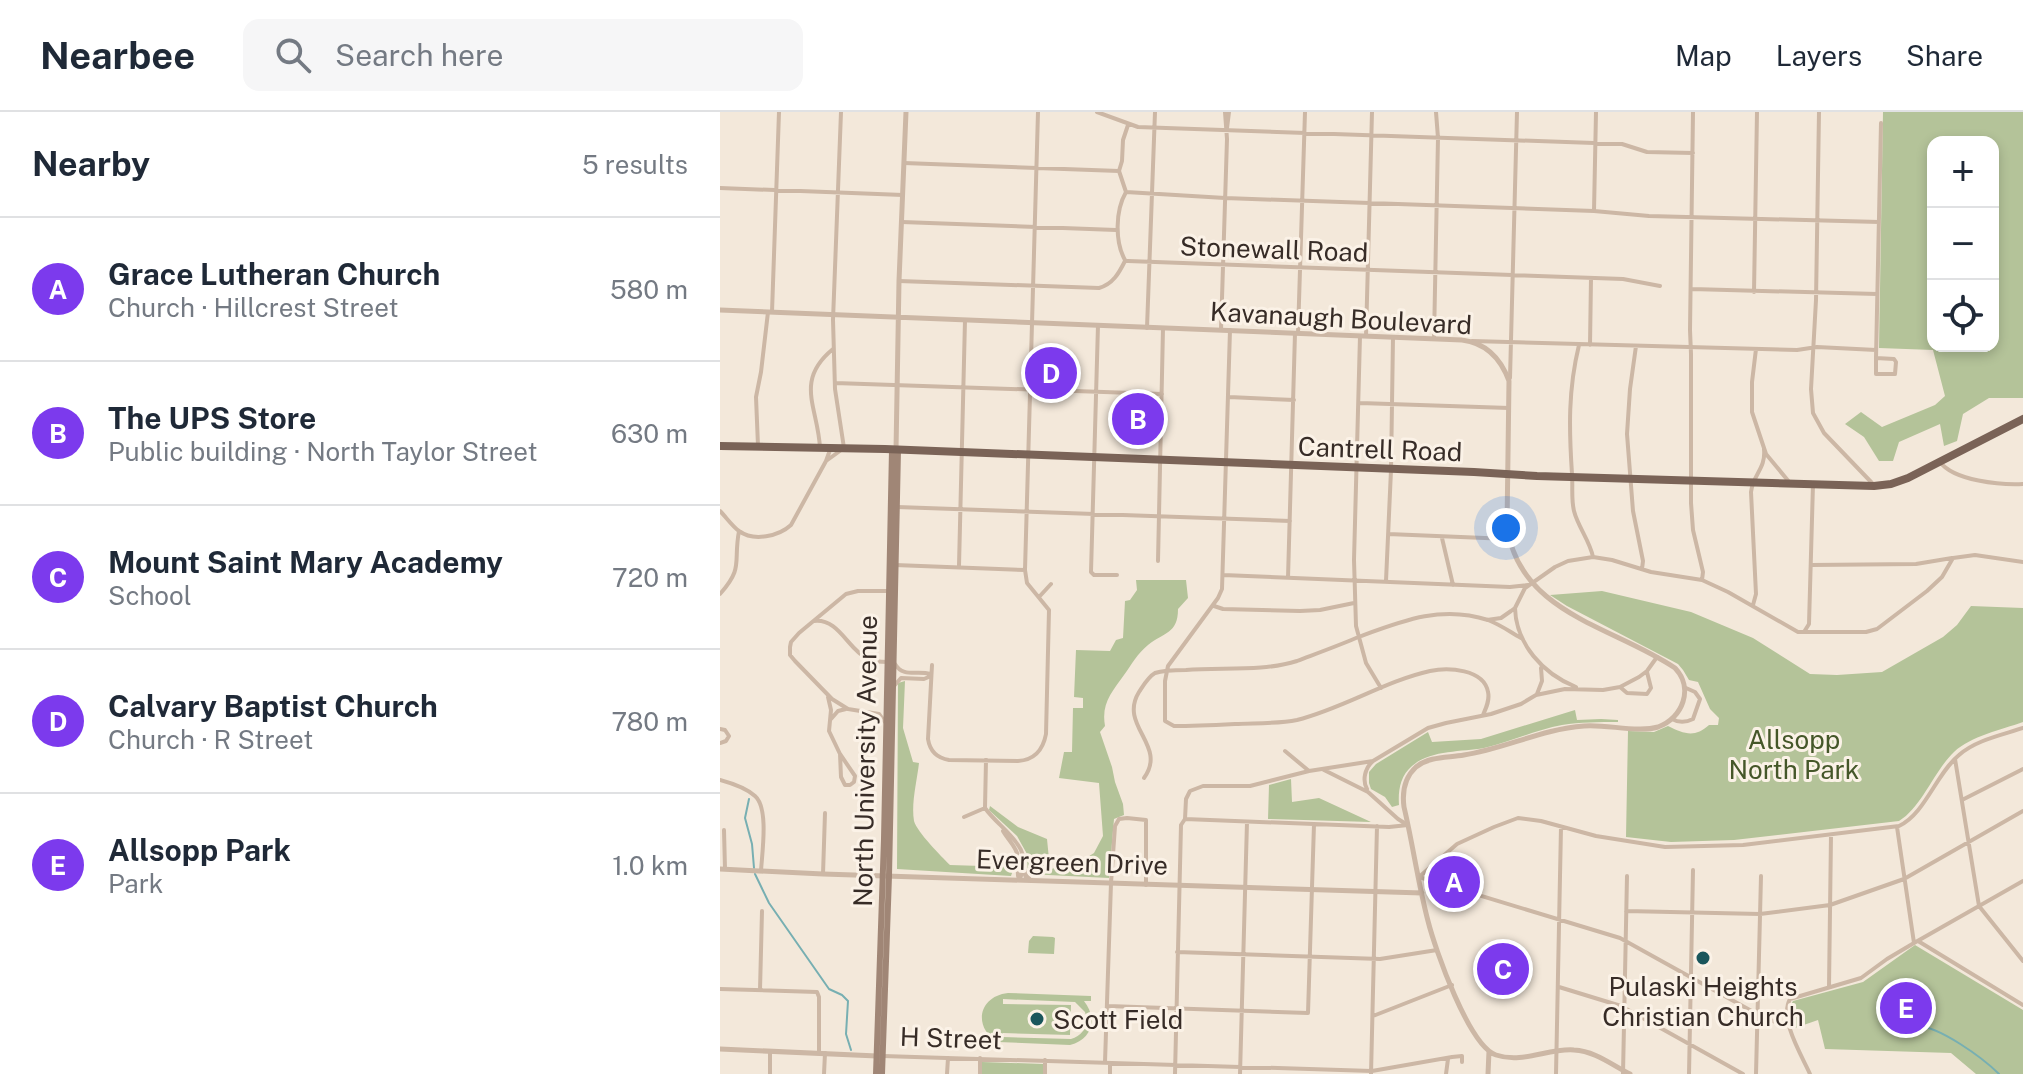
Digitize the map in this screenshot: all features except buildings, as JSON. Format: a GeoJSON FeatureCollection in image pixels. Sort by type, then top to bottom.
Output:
{"type":"FeatureCollection","features":[{"type":"Feature","properties":{"kind":"main road","name":"Cantrell Road"},"geometry":{"type":"LineString","coordinates":[[720,446],[844,448],[1572,478],[1874,486],[1900,482],[2023,419]]}},
{"type":"Feature","properties":{"kind":"main road","name":"North University Avenue"},"geometry":{"type":"LineString","coordinates":[[892,591],[897,507],[895,450]]}},
{"type":"Feature","properties":{"kind":"main road","name":"North University Avenue"},"geometry":{"type":"LineString","coordinates":[[886,876],[886,724],[891,662],[895,450]]}},
{"type":"Feature","properties":{"kind":"main road","name":"North University Avenue"},"geometry":{"type":"LineString","coordinates":[[876,1074],[893,687],[891,662]]}},
{"type":"Feature","properties":{"kind":"main road","name":"North University Avenue"},"geometry":{"type":"LineString","coordinates":[[879,1056],[882,1074]]}},
{"type":"Feature","properties":{"kind":"street"},"geometry":{"type":"LineString","coordinates":[[758,446],[756,397],[770,312],[779,112]]}},
{"type":"Feature","properties":{"kind":"street"},"geometry":{"type":"LineString","coordinates":[[826,461],[844,448],[833,349],[841,112]]}},
{"type":"Feature","properties":{"kind":"street","name":"North University Avenue"},"geometry":{"type":"LineString","coordinates":[[895,450],[906,112]]}},
{"type":"Feature","properties":{"kind":"street"},"geometry":{"type":"LineString","coordinates":[[932,665],[928,739],[932,750],[940,758],[1028,759],[1038,753],[1044,742],[1050,619],[1048,607],[1027,583],[1025,570],[1038,112]]}},
{"type":"Feature","properties":{"kind":"street"},"geometry":{"type":"LineString","coordinates":[[1097,112],[1128,125],[1154,128],[1595,143],[1625,145],[1647,152],[1693,153]]}},
{"type":"Feature","properties":{"kind":"street"},"geometry":{"type":"LineString","coordinates":[[1147,328],[1155,112]]}},
{"type":"Feature","properties":{"kind":"street"},"geometry":{"type":"LineString","coordinates":[[1221,330],[1227,112]]}},
{"type":"Feature","properties":{"kind":"street"},"geometry":{"type":"LineString","coordinates":[[1288,578],[1305,112]]}},
{"type":"Feature","properties":{"kind":"street"},"geometry":{"type":"LineString","coordinates":[[1372,112],[1354,603],[1358,638],[1366,663],[1381,688]]}},
{"type":"Feature","properties":{"kind":"street"},"geometry":{"type":"LineString","coordinates":[[1434,339],[1436,112]]}},
{"type":"Feature","properties":{"kind":"street"},"geometry":{"type":"LineString","coordinates":[[1517,112],[1506,515],[1509,539],[1518,564],[1544,596],[1679,671],[1686,688],[1683,702],[1672,719],[1662,725],[1650,728],[1600,725],[1566,728],[1487,751],[1428,761],[1414,770],[1404,786],[1403,801],[1437,950],[1470,1027],[1489,1051],[1498,1056],[1518,1058],[1558,1050],[1586,1052],[1630,1074]]}},
{"type":"Feature","properties":{"kind":"street"},"geometry":{"type":"LineString","coordinates":[[1594,211],[1596,112]]}},
{"type":"Feature","properties":{"kind":"street"},"geometry":{"type":"LineString","coordinates":[[1693,112],[1690,481],[1692,522],[1702,580]]}},
{"type":"Feature","properties":{"kind":"street"},"geometry":{"type":"LineString","coordinates":[[1754,292],[1757,112]]}},
{"type":"Feature","properties":{"kind":"street"},"geometry":{"type":"LineString","coordinates":[[1819,112],[1811,383],[1813,413],[1824,433],[1874,486]]}},
{"type":"Feature","properties":{"kind":"street"},"geometry":{"type":"LineString","coordinates":[[1876,358],[1894,359],[1895,374],[1876,374],[1876,358],[1876,350],[1877,294],[1881,123]]}},
{"type":"Feature","properties":{"kind":"street"},"geometry":{"type":"LineString","coordinates":[[899,281],[1103,287],[1117,276],[1125,261],[1116,230],[1126,192],[1119,171],[1128,125]]}},
{"type":"Feature","properties":{"kind":"street"},"geometry":{"type":"LineString","coordinates":[[904,163],[1119,171]]}},
{"type":"Feature","properties":{"kind":"street"},"geometry":{"type":"LineString","coordinates":[[720,188],[903,195]]}},
{"type":"Feature","properties":{"kind":"street"},"geometry":{"type":"LineString","coordinates":[[1126,192],[1691,217],[1879,222]]}},
{"type":"Feature","properties":{"kind":"street"},"geometry":{"type":"LineString","coordinates":[[902,222],[1116,230]]}},
{"type":"Feature","properties":{"kind":"street","name":"Stonewall Road"},"geometry":{"type":"LineString","coordinates":[[1125,261],[1591,278],[1632,280],[1660,286]]}},
{"type":"Feature","properties":{"kind":"street"},"geometry":{"type":"LineString","coordinates":[[1590,345],[1591,278]]}},
{"type":"Feature","properties":{"kind":"street"},"geometry":{"type":"LineString","coordinates":[[1691,289],[1877,294]]}},
{"type":"Feature","properties":{"kind":"street","name":"Kavanaugh Boulevard"},"geometry":{"type":"LineString","coordinates":[[720,310],[1469,341],[1495,355],[1509,381]]}},
{"type":"Feature","properties":{"kind":"street"},"geometry":{"type":"LineString","coordinates":[[959,566],[965,320]]}},
{"type":"Feature","properties":{"kind":"street"},"geometry":{"type":"LineString","coordinates":[[1098,325],[1091,572],[1094,575],[1117,575]]}},
{"type":"Feature","properties":{"kind":"street"},"geometry":{"type":"LineString","coordinates":[[1158,561],[1163,328]]}},
{"type":"Feature","properties":{"kind":"street"},"geometry":{"type":"LineString","coordinates":[[1230,330],[1221,592],[1173,657],[1167,671],[1164,719],[1172,726],[1291,721],[1430,671],[1445,670],[1468,673],[1481,679],[1488,691],[1483,715]]}},
{"type":"Feature","properties":{"kind":"street"},"geometry":{"type":"LineString","coordinates":[[1386,581],[1393,337]]}},
{"type":"Feature","properties":{"kind":"street"},"geometry":{"type":"LineString","coordinates":[[1469,341],[1876,350]]}},
{"type":"Feature","properties":{"kind":"street"},"geometry":{"type":"LineString","coordinates":[[1579,345],[1570,395],[1573,509],[1593,557]]}},
{"type":"Feature","properties":{"kind":"street"},"geometry":{"type":"LineString","coordinates":[[1636,346],[1627,418],[1633,518],[1642,569]]}},
{"type":"Feature","properties":{"kind":"street"},"geometry":{"type":"LineString","coordinates":[[820,448],[810,383],[817,363],[833,349]]}},
{"type":"Feature","properties":{"kind":"street"},"geometry":{"type":"LineString","coordinates":[[1756,349],[1751,405],[1766,454],[1790,484]]}},
{"type":"Feature","properties":{"kind":"street"},"geometry":{"type":"LineString","coordinates":[[835,383],[1162,394]]}},
{"type":"Feature","properties":{"kind":"street"},"geometry":{"type":"LineString","coordinates":[[1229,397],[1294,400]]}},
{"type":"Feature","properties":{"kind":"street"},"geometry":{"type":"LineString","coordinates":[[1359,402],[1509,408]]}},
{"type":"Feature","properties":{"kind":"street"},"geometry":{"type":"LineString","coordinates":[[720,511],[739,531],[768,536],[778,534],[788,528],[831,448]]}},
{"type":"Feature","properties":{"kind":"street"},"geometry":{"type":"LineString","coordinates":[[1753,605],[1756,594],[1751,492],[1764,464],[1764,449]]}},
{"type":"Feature","properties":{"kind":"street"},"geometry":{"type":"LineString","coordinates":[[1948,470],[1950,463],[1944,460],[1944,467],[1948,470],[1968,477],[1996,484],[2023,484]]}},
{"type":"Feature","properties":{"kind":"street"},"geometry":{"type":"LineString","coordinates":[[1804,632],[1809,624],[1813,484]]}},
{"type":"Feature","properties":{"kind":"street"},"geometry":{"type":"LineString","coordinates":[[897,507],[1290,521]]}},
{"type":"Feature","properties":{"kind":"street"},"geometry":{"type":"LineString","coordinates":[[720,594],[732,581],[736,570],[739,531]]}},
{"type":"Feature","properties":{"kind":"street"},"geometry":{"type":"LineString","coordinates":[[1388,534],[1509,539]]}},
{"type":"Feature","properties":{"kind":"street"},"geometry":{"type":"LineString","coordinates":[[1442,538],[1453,585]]}},
{"type":"Feature","properties":{"kind":"street"},"geometry":{"type":"LineString","coordinates":[[1811,565],[1916,564],[1975,555],[2023,562]]}},
{"type":"Feature","properties":{"kind":"street"},"geometry":{"type":"LineString","coordinates":[[1487,620],[1501,618],[1515,608],[1524,590],[1561,564],[1593,557],[1702,580],[1796,631],[1866,632],[1875,630],[1903,611],[1936,584],[1953,558]]}},
{"type":"Feature","properties":{"kind":"street"},"geometry":{"type":"LineString","coordinates":[[895,565],[1025,570]]}},
{"type":"Feature","properties":{"kind":"street"},"geometry":{"type":"LineString","coordinates":[[1223,575],[1517,587],[1532,583]]}},
{"type":"Feature","properties":{"kind":"street"},"geometry":{"type":"LineString","coordinates":[[1039,597],[1051,584]]}},
{"type":"Feature","properties":{"kind":"street"},"geometry":{"type":"LineString","coordinates":[[848,709],[827,695],[795,661],[790,650],[791,642],[842,596],[850,592],[892,591]]}},
{"type":"Feature","properties":{"kind":"street"},"geometry":{"type":"LineString","coordinates":[[1213,605],[1223,609],[1300,611],[1354,603]]}},
{"type":"Feature","properties":{"kind":"street"},"geometry":{"type":"LineString","coordinates":[[830,608],[831,623]]}},
{"type":"Feature","properties":{"kind":"street"},"geometry":{"type":"LineString","coordinates":[[1515,608],[1521,638],[1541,666],[1561,680],[1582,688]]}},
{"type":"Feature","properties":{"kind":"street"},"geometry":{"type":"LineString","coordinates":[[1144,778],[1149,769],[1149,748],[1134,719],[1133,706],[1138,693],[1156,673],[1279,666],[1403,620],[1430,614],[1455,613],[1487,620],[1521,638]]}},
{"type":"Feature","properties":{"kind":"street"},"geometry":{"type":"LineString","coordinates":[[814,621],[831,623],[866,658],[891,662],[901,672],[925,672],[931,676]]}},
{"type":"Feature","properties":{"kind":"street"},"geometry":{"type":"LineString","coordinates":[[1368,792],[1365,775],[1368,766],[1428,728],[1514,706],[1536,695],[1565,689],[1620,687],[1647,671],[1657,657]]}},
{"type":"Feature","properties":{"kind":"street"},"geometry":{"type":"LineString","coordinates":[[1536,695],[1542,681],[1541,666]]}},
{"type":"Feature","properties":{"kind":"street"},"geometry":{"type":"LineString","coordinates":[[1620,687],[1627,693],[1647,694],[1651,685],[1647,671]]}},
{"type":"Feature","properties":{"kind":"street"},"geometry":{"type":"LineString","coordinates":[[893,687],[901,678],[924,679],[931,676]]}},
{"type":"Feature","properties":{"kind":"street"},"geometry":{"type":"LineString","coordinates":[[1672,719],[1684,722],[1695,715],[1700,699],[1695,692],[1686,688]]}},
{"type":"Feature","properties":{"kind":"street"},"geometry":{"type":"LineString","coordinates":[[827,695],[830,734],[855,776],[850,785],[841,781],[840,754]]}},
{"type":"Feature","properties":{"kind":"street"},"geometry":{"type":"LineString","coordinates":[[879,714],[887,703]]}},
{"type":"Feature","properties":{"kind":"street"},"geometry":{"type":"LineString","coordinates":[[831,719],[838,711],[848,709],[879,714],[886,724]]}},
{"type":"Feature","properties":{"kind":"street"},"geometry":{"type":"LineString","coordinates":[[1419,877],[1457,844],[1510,820],[1526,818],[1596,836],[1665,847],[1743,845],[1897,827],[1911,819],[1955,759],[1976,745],[2023,728]]}},
{"type":"Feature","properties":{"kind":"street"},"geometry":{"type":"LineString","coordinates":[[720,729],[729,736],[720,743]]}},
{"type":"Feature","properties":{"kind":"street"},"geometry":{"type":"LineString","coordinates":[[1285,751],[1309,771]]}},
{"type":"Feature","properties":{"kind":"street"},"geometry":{"type":"LineString","coordinates":[[1955,759],[1979,906],[2023,961]]}},
{"type":"Feature","properties":{"kind":"street"},"geometry":{"type":"LineString","coordinates":[[986,760],[985,808],[1020,846],[1023,855],[1020,869],[1009,879]]}},
{"type":"Feature","properties":{"kind":"street"},"geometry":{"type":"LineString","coordinates":[[1175,1074],[1181,825],[1190,791],[1198,787],[1250,786],[1309,771],[1373,761]]}},
{"type":"Feature","properties":{"kind":"street"},"geometry":{"type":"LineString","coordinates":[[1962,800],[2023,769]]}},
{"type":"Feature","properties":{"kind":"street"},"geometry":{"type":"LineString","coordinates":[[1323,770],[1368,792],[1408,825]]}},
{"type":"Feature","properties":{"kind":"street"},"geometry":{"type":"LineString","coordinates":[[720,780],[753,795],[761,804],[763,817],[757,871]]}},
{"type":"Feature","properties":{"kind":"street"},"geometry":{"type":"LineString","coordinates":[[964,817],[985,808]]}},
{"type":"Feature","properties":{"kind":"street"},"geometry":{"type":"LineString","coordinates":[[1626,911],[1760,914],[1830,905],[1904,879],[2023,811]]}},
{"type":"Feature","properties":{"kind":"street"},"geometry":{"type":"LineString","coordinates":[[823,874],[825,813]]}},
{"type":"Feature","properties":{"kind":"street"},"geometry":{"type":"LineString","coordinates":[[1110,1074],[1111,883],[1117,821],[1125,817],[1146,820],[1146,885]]}},
{"type":"Feature","properties":{"kind":"street"},"geometry":{"type":"LineString","coordinates":[[1185,819],[1408,825]]}},
{"type":"Feature","properties":{"kind":"street"},"geometry":{"type":"LineString","coordinates":[[1240,1074],[1247,822]]}},
{"type":"Feature","properties":{"kind":"street"},"geometry":{"type":"LineString","coordinates":[[1108,1006],[1308,1013],[1314,824]]}},
{"type":"Feature","properties":{"kind":"street"},"geometry":{"type":"LineString","coordinates":[[1372,1072],[1377,826]]}},
{"type":"Feature","properties":{"kind":"street"},"geometry":{"type":"LineString","coordinates":[[1556,1074],[1561,827]]}},
{"type":"Feature","properties":{"kind":"street"},"geometry":{"type":"LineString","coordinates":[[1897,827],[1916,942],[2023,1005]]}},
{"type":"Feature","properties":{"kind":"street"},"geometry":{"type":"LineString","coordinates":[[722,869],[724,830]]}},
{"type":"Feature","properties":{"kind":"street"},"geometry":{"type":"LineString","coordinates":[[1829,987],[1831,835]]}},
{"type":"Feature","properties":{"kind":"street","name":"Evergreen Drive"},"geometry":{"type":"LineString","coordinates":[[722,869],[1146,885],[1422,891]]}},
{"type":"Feature","properties":{"kind":"street"},"geometry":{"type":"LineString","coordinates":[[1019,880],[1022,876],[1020,869]]}},
{"type":"Feature","properties":{"kind":"street"},"geometry":{"type":"LineString","coordinates":[[1020,869],[1034,880]]}},
{"type":"Feature","properties":{"kind":"street"},"geometry":{"type":"LineString","coordinates":[[1689,1074],[1693,870]]}},
{"type":"Feature","properties":{"kind":"street"},"geometry":{"type":"LineString","coordinates":[[1622,1072],[1627,876]]}},
{"type":"Feature","properties":{"kind":"street"},"geometry":{"type":"LineString","coordinates":[[1756,1074],[1761,876]]}},
{"type":"Feature","properties":{"kind":"street"},"geometry":{"type":"LineString","coordinates":[[1419,877],[1625,941],[1757,1014],[1788,1025]]}},
{"type":"Feature","properties":{"kind":"street"},"geometry":{"type":"LineString","coordinates":[[1422,891],[1431,880]]}},
{"type":"Feature","properties":{"kind":"street"},"geometry":{"type":"LineString","coordinates":[[1810,1074],[1788,1025],[1786,1007],[1790,999],[1861,978],[1916,942],[2023,881]]}},
{"type":"Feature","properties":{"kind":"street"},"geometry":{"type":"LineString","coordinates":[[760,990],[762,911]]}},
{"type":"Feature","properties":{"kind":"street"},"geometry":{"type":"LineString","coordinates":[[1177,952],[1387,958],[1437,950]]}},
{"type":"Feature","properties":{"kind":"street"},"geometry":{"type":"LineString","coordinates":[[1373,1016],[1452,985]]}},
{"type":"Feature","properties":{"kind":"street"},"geometry":{"type":"LineString","coordinates":[[1559,987],[1625,1008],[1743,1074]]}},
{"type":"Feature","properties":{"kind":"street"},"geometry":{"type":"LineString","coordinates":[[720,989],[817,993],[824,1074]]}},
{"type":"Feature","properties":{"kind":"street","name":"H Street"},"geometry":{"type":"LineString","coordinates":[[720,1049],[1241,1067],[1307,1072],[1372,1072],[1462,1056],[1462,1062]]}},
{"type":"Feature","properties":{"kind":"street"},"geometry":{"type":"LineString","coordinates":[[770,1051],[770,1074]]}},
{"type":"Feature","properties":{"kind":"street"},"geometry":{"type":"LineString","coordinates":[[1488,1074],[1489,1051]]}},
{"type":"Feature","properties":{"kind":"street"},"geometry":{"type":"LineString","coordinates":[[947,1074],[948,1058]]}},
{"type":"Feature","properties":{"kind":"street"},"geometry":{"type":"LineString","coordinates":[[980,1058],[980,1074]]}},
{"type":"Feature","properties":{"kind":"street"},"geometry":{"type":"LineString","coordinates":[[1446,1074],[1448,1059]]}},
{"type":"Feature","properties":{"kind":"street"},"geometry":{"type":"LineString","coordinates":[[1045,1060],[1045,1074]]}},
{"type":"Feature","properties":{"kind":"green space"},"geometry":{"type":"Polygon","coordinates":[[[1883,112],[2023,112],[2023,398],[1989,398],[1963,414],[1957,441],[1944,446],[1940,424],[1899,442],[1893,461],[1879,461],[1864,437],[1845,424],[1861,412],[1882,427],[1935,405],[1945,396],[1934,352],[1999,352],[1999,136],[1927,136],[1927,350],[1879,348],[1883,112]]]}},
{"type":"Feature","properties":{"kind":"green space"},"geometry":{"type":"Polygon","coordinates":[[[1136,580],[1186,580],[1188,598],[1178,609],[1173,628],[1141,652],[1106,704],[1105,726],[1100,732],[1124,815],[1114,819],[1109,878],[1028,874],[1027,854],[1017,836],[989,810],[990,806],[1018,827],[1047,839],[1050,869],[1075,865],[1094,853],[1103,836],[1099,783],[1059,778],[1064,752],[1072,752],[1073,708],[1083,708],[1083,698],[1074,697],[1076,650],[1110,651],[1116,640],[1123,638],[1125,601],[1130,600],[1137,590],[1136,580]]]}},
{"type":"Feature","properties":{"kind":"green space","name":"Allsopp North Park"},"geometry":{"type":"Polygon","coordinates":[[[1602,591],[1691,612],[1753,638],[1810,674],[1882,672],[1943,637],[1971,606],[2023,608],[2023,722],[1961,746],[1947,760],[1914,807],[1899,821],[1734,840],[1671,842],[1626,837],[1628,731],[1654,732],[1668,726],[1684,733],[1694,733],[1709,725],[1718,725],[1719,718],[1710,709],[1698,682],[1689,680],[1678,664],[1550,595],[1602,591]]]}},
{"type":"Feature","properties":{"kind":"green space"},"geometry":{"type":"Polygon","coordinates":[[[905,681],[903,728],[913,762],[919,763],[913,807],[916,826],[950,865],[1014,867],[1011,876],[897,869],[898,683],[905,681]]]}},
{"type":"Feature","properties":{"kind":"green space"},"geometry":{"type":"Polygon","coordinates":[[[1575,710],[1577,720],[1618,722],[1562,725],[1484,748],[1428,757],[1405,774],[1399,805],[1392,807],[1385,797],[1371,789],[1369,772],[1376,764],[1428,732],[1432,742],[1481,739],[1575,710]]]}},
{"type":"Feature","properties":{"kind":"green space"},"geometry":{"type":"Polygon","coordinates":[[[1291,779],[1292,802],[1319,798],[1371,822],[1268,819],[1269,785],[1291,779]]]}},
{"type":"Feature","properties":{"kind":"green space"},"geometry":{"type":"Polygon","coordinates":[[[1033,936],[1055,938],[1054,954],[1028,953],[1029,941],[1033,936]]]}},
{"type":"Feature","properties":{"kind":"green space"},"geometry":{"type":"Polygon","coordinates":[[[1915,945],[2023,1010],[2023,1074],[1976,1074],[1951,1053],[1825,1049],[1818,1020],[1795,1028],[1791,1014],[1793,1001],[1863,982],[1915,945]]]}},
{"type":"Feature","properties":{"kind":"green space"},"geometry":{"type":"Polygon","coordinates":[[[998,995],[1091,996],[1091,1001],[1084,1001],[1091,1015],[1090,1028],[1083,1038],[1070,1045],[998,1042],[985,1028],[982,1013],[985,1006],[998,995]],[[1003,999],[1003,1004],[1071,1005],[1070,1035],[1003,1033],[1003,1037],[1071,1039],[1082,1032],[1086,1021],[1085,1012],[1075,1002],[1003,999]]]}},
{"type":"Feature","properties":{"kind":"green space"},"geometry":{"type":"Polygon","coordinates":[[[982,1062],[1044,1064],[1043,1074],[981,1074],[982,1062]]]}},
{"type":"Feature","properties":{"kind":"waterway"},"geometry":{"type":"LineString","coordinates":[[749,799],[745,818],[754,868]]}},
{"type":"Feature","properties":{"kind":"waterway"},"geometry":{"type":"LineString","coordinates":[[755,874],[769,903],[829,989],[848,1001],[846,1034],[851,1050]]}},
{"type":"Feature","properties":{"kind":"waterway"},"geometry":{"type":"LineString","coordinates":[[1917,1026],[1948,1037],[1999,1074]]}},
{"type":"Feature","properties":{"kind":"place","name":"Calvary Baptist Church"},"geometry":{"type":"Point","coordinates":[1051,373]}},
{"type":"Feature","properties":{"kind":"place","name":"The UPS Store"},"geometry":{"type":"Point","coordinates":[1138,419]}},
{"type":"Feature","properties":{"kind":"place","name":"Grace Lutheran Church"},"geometry":{"type":"Point","coordinates":[1454,882]}},
{"type":"Feature","properties":{"kind":"place","name":"Pulaski Heights Christian Church"},"geometry":{"type":"Point","coordinates":[1703,958]}},
{"type":"Feature","properties":{"kind":"place","name":"Mount Saint Mary Academy"},"geometry":{"type":"Point","coordinates":[1503,969]}},
{"type":"Feature","properties":{"kind":"place","name":"Allsopp Park"},"geometry":{"type":"Point","coordinates":[1906,1008]}},
{"type":"Feature","properties":{"kind":"place","name":"Scott Field"},"geometry":{"type":"Point","coordinates":[1037,1019]}}]}
